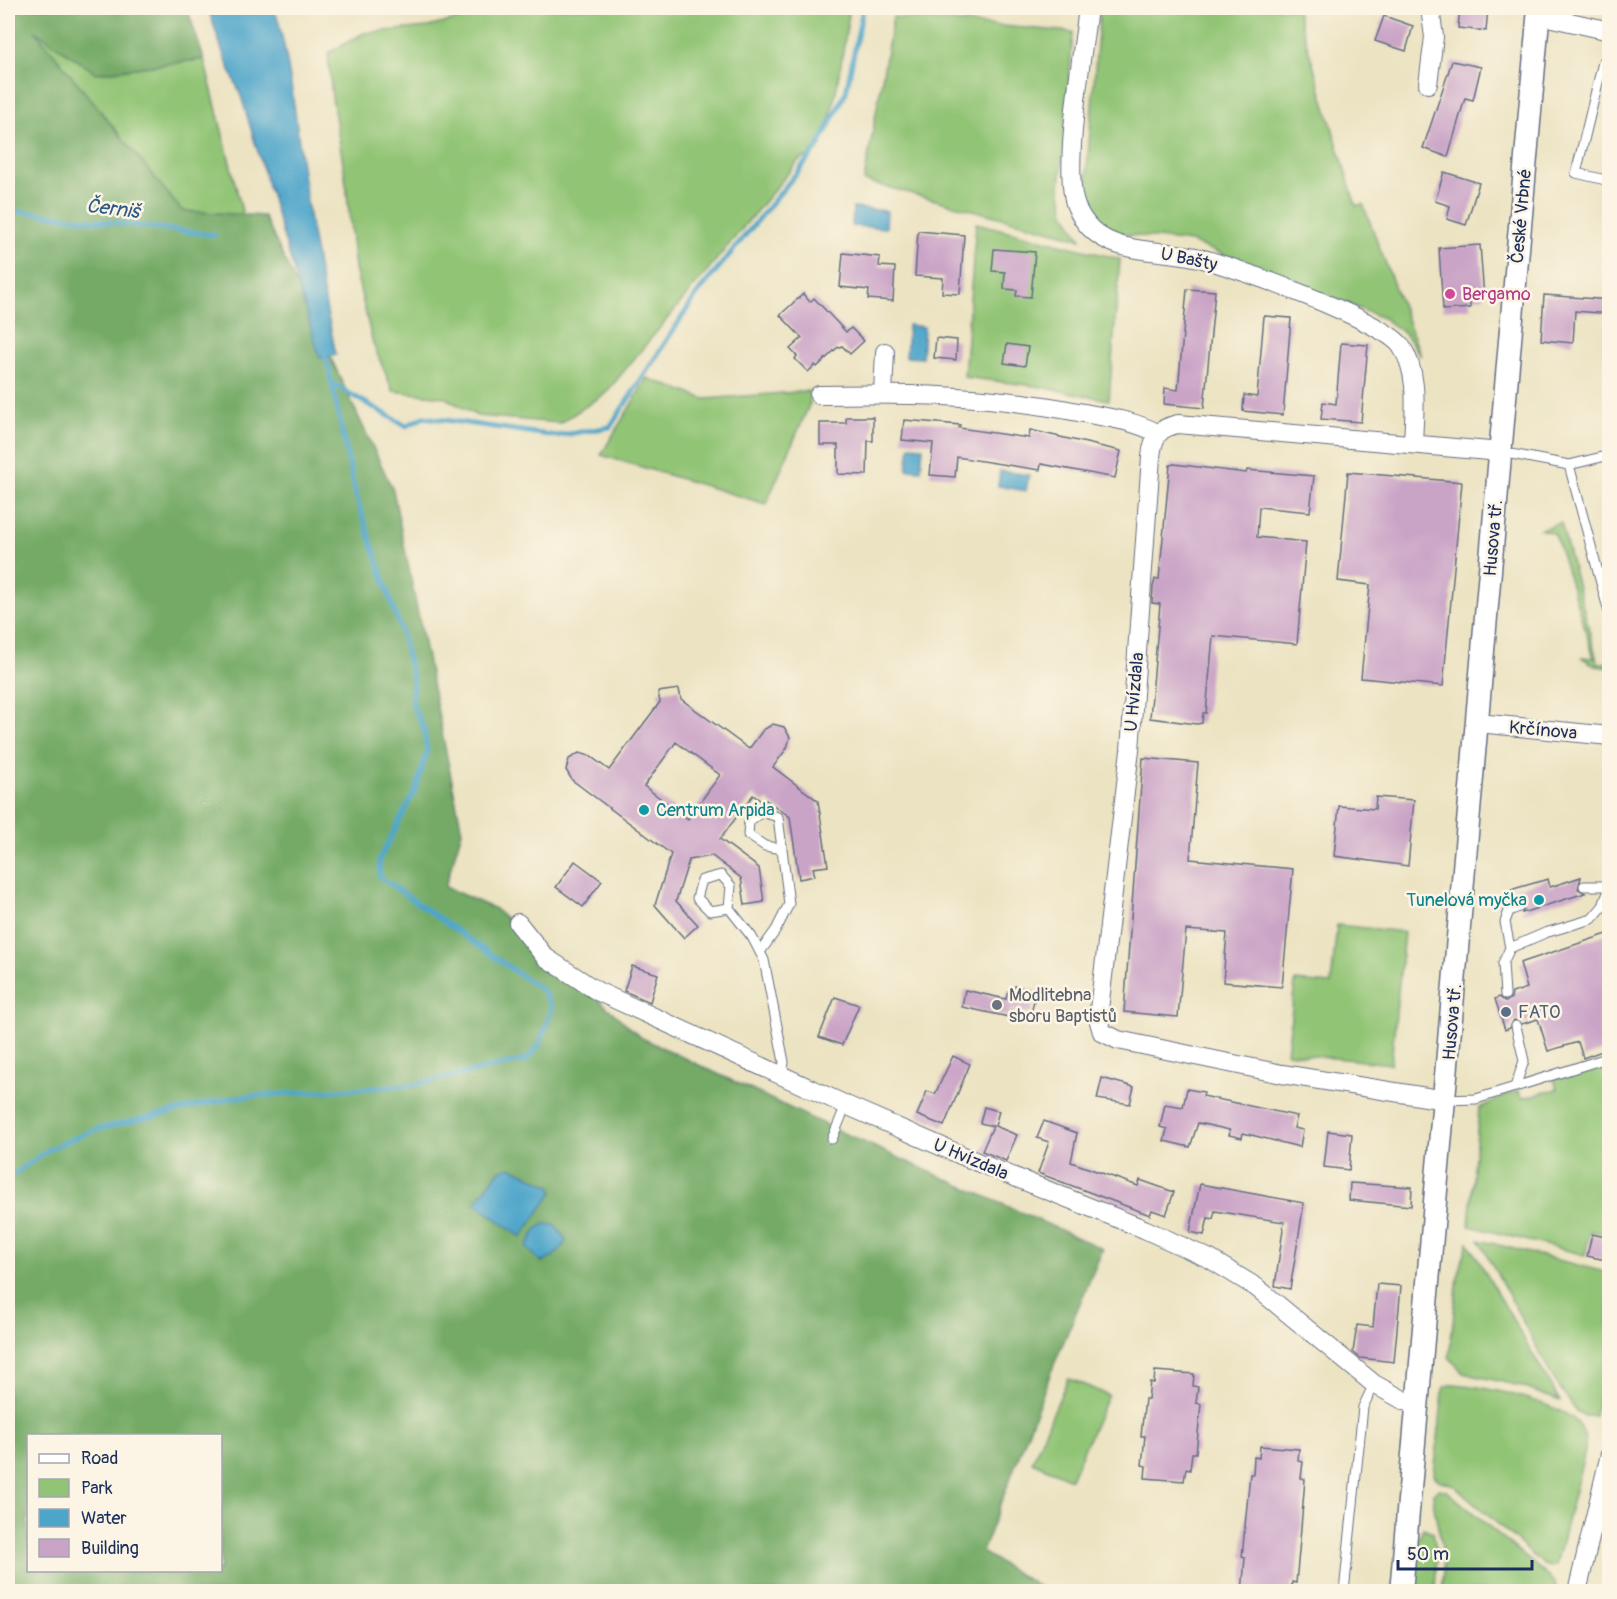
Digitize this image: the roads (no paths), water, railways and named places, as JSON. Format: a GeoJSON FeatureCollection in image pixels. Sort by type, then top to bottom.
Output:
{"type":"FeatureCollection","features":[{"type":"Feature","properties":{"kind":"street","name":"U Bašty"},"geometry":{"type":"LineString","coordinates":[[1088,8],[1070,174],[1075,204],[1087,227],[1110,242],[1132,249],[1202,258],[1301,293],[1379,329],[1400,345],[1412,369],[1413,444]]}},
{"type":"Feature","properties":{"kind":"street"},"geometry":{"type":"LineString","coordinates":[[1428,84],[1434,37],[1430,8]]}},
{"type":"Feature","properties":{"kind":"street","name":"České Vrbné"},"geometry":{"type":"LineString","coordinates":[[1501,452],[1539,11],[1610,31]]}},
{"type":"Feature","properties":{"kind":"street"},"geometry":{"type":"LineString","coordinates":[[883,393],[885,352]]}},
{"type":"Feature","properties":{"kind":"street"},"geometry":{"type":"LineString","coordinates":[[819,395],[883,393],[958,395],[1031,402],[1138,423],[1157,432],[1178,424],[1501,452]]}},
{"type":"Feature","properties":{"kind":"street","name":"U Hvízdala"},"geometry":{"type":"LineString","coordinates":[[1157,432],[1152,444],[1130,750],[1098,1018],[1102,1032],[1118,1040],[1282,1074],[1445,1100]]}},
{"type":"Feature","properties":{"kind":"street","name":"Husova tř."},"geometry":{"type":"LineString","coordinates":[[1401,1592],[1501,452]]}},
{"type":"Feature","properties":{"kind":"street","name":"Krčínova"},"geometry":{"type":"LineString","coordinates":[[1478,723],[1610,736]]}},
{"type":"Feature","properties":{"kind":"street","name":"U Hvízdala"},"geometry":{"type":"LineString","coordinates":[[518,923],[545,957],[597,991],[846,1106],[1144,1229],[1210,1259],[1256,1287],[1374,1383],[1405,1401],[1418,1404]]}},
{"type":"Feature","properties":{"kind":"street"},"geometry":{"type":"LineString","coordinates":[[1577,1592],[1610,1454]]}},
{"type":"Feature","properties":{"kind":"lane"},"geometry":{"type":"LineString","coordinates":[[1610,64],[1603,62],[1576,173],[1610,182]]}},
{"type":"Feature","properties":{"kind":"lane"},"geometry":{"type":"LineString","coordinates":[[1501,452],[1569,465],[1610,455]]}},
{"type":"Feature","properties":{"kind":"lane"},"geometry":{"type":"LineString","coordinates":[[1569,465],[1607,595],[1610,616]]}},
{"type":"Feature","properties":{"kind":"lane"},"geometry":{"type":"LineString","coordinates":[[760,952],[777,930],[789,904],[778,817],[762,812],[749,821],[748,835],[765,846],[782,849]]}},
{"type":"Feature","properties":{"kind":"lane"},"geometry":{"type":"LineString","coordinates":[[1510,948],[1545,933],[1592,920],[1603,906],[1610,886],[1584,886]]}},
{"type":"Feature","properties":{"kind":"lane"},"geometry":{"type":"LineString","coordinates":[[1506,995],[1503,963],[1510,948],[1504,922],[1509,911],[1519,907]]}},
{"type":"Feature","properties":{"kind":"lane"},"geometry":{"type":"LineString","coordinates":[[729,908],[764,960],[784,1062],[783,1076]]}},
{"type":"Feature","properties":{"kind":"lane"},"geometry":{"type":"LineString","coordinates":[[1515,1087],[1524,1061],[1516,1026]]}},
{"type":"Feature","properties":{"kind":"lane"},"geometry":{"type":"LineString","coordinates":[[1445,1100],[1484,1097],[1610,1057]]}},
{"type":"Feature","properties":{"kind":"lane"},"geometry":{"type":"LineString","coordinates":[[832,1138],[846,1106]]}},
{"type":"Feature","properties":{"kind":"lane"},"geometry":{"type":"LineString","coordinates":[[1344,1592],[1363,1407],[1374,1383]]}},
{"type":"Feature","properties":{"kind":"water"},"geometry":{"type":"Polygon","coordinates":[[[208,8],[273,8],[278,19],[291,82],[311,230],[336,355],[320,358],[241,96],[224,56],[208,8]]]}},
{"type":"Feature","properties":{"kind":"water"},"geometry":{"type":"Polygon","coordinates":[[[853,208],[887,211],[886,228],[852,226],[853,208]]]}},
{"type":"Feature","properties":{"kind":"water"},"geometry":{"type":"Polygon","coordinates":[[[908,325],[924,327],[922,358],[906,357],[908,325]]]}},
{"type":"Feature","properties":{"kind":"water"},"geometry":{"type":"Polygon","coordinates":[[[910,446],[923,447],[921,470],[907,469],[910,446]]]}},
{"type":"Feature","properties":{"kind":"water"},"geometry":{"type":"Polygon","coordinates":[[[1000,471],[1029,475],[1026,491],[998,486],[1000,471]]]}},
{"type":"Feature","properties":{"kind":"water"},"geometry":{"type":"Polygon","coordinates":[[[511,1167],[552,1187],[553,1192],[521,1237],[475,1203],[499,1171],[511,1167]]]}},
{"type":"Feature","properties":{"kind":"water"},"geometry":{"type":"Polygon","coordinates":[[[544,1224],[555,1225],[566,1240],[556,1254],[541,1262],[526,1247],[537,1229],[544,1224]]]}},
{"type":"Feature","properties":{"kind":"waterway"},"geometry":{"type":"LineString","coordinates":[[333,384],[406,426],[424,417],[556,436],[610,427],[697,294],[818,147],[846,92],[863,8]]}},
{"type":"Feature","properties":{"kind":"waterway","name":"Černiš"},"geometry":{"type":"LineString","coordinates":[[8,210],[215,235]]}},
{"type":"Feature","properties":{"kind":"waterway"},"geometry":{"type":"LineString","coordinates":[[8,1178],[51,1148],[94,1130],[236,1097],[412,1085],[526,1060],[539,1046],[552,1008],[543,991],[380,877],[379,860],[416,789],[427,752],[424,729],[412,704],[413,680],[401,631],[356,496],[325,352]]}},
{"type":"Feature","properties":{"kind":"place","name":"Bergamo"},"geometry":{"type":"Point","coordinates":[1450,294]}},
{"type":"Feature","properties":{"kind":"place","name":"Centrum Arpida"},"geometry":{"type":"Point","coordinates":[644,810]}},
{"type":"Feature","properties":{"kind":"place","name":"Tunelová myčka"},"geometry":{"type":"Point","coordinates":[1539,900]}},
{"type":"Feature","properties":{"kind":"place","name":"Modlitebna sboru Baptistů"},"geometry":{"type":"Point","coordinates":[997,1005]}},
{"type":"Feature","properties":{"kind":"place","name":"FATO"},"geometry":{"type":"Point","coordinates":[1506,1012]}}]}
